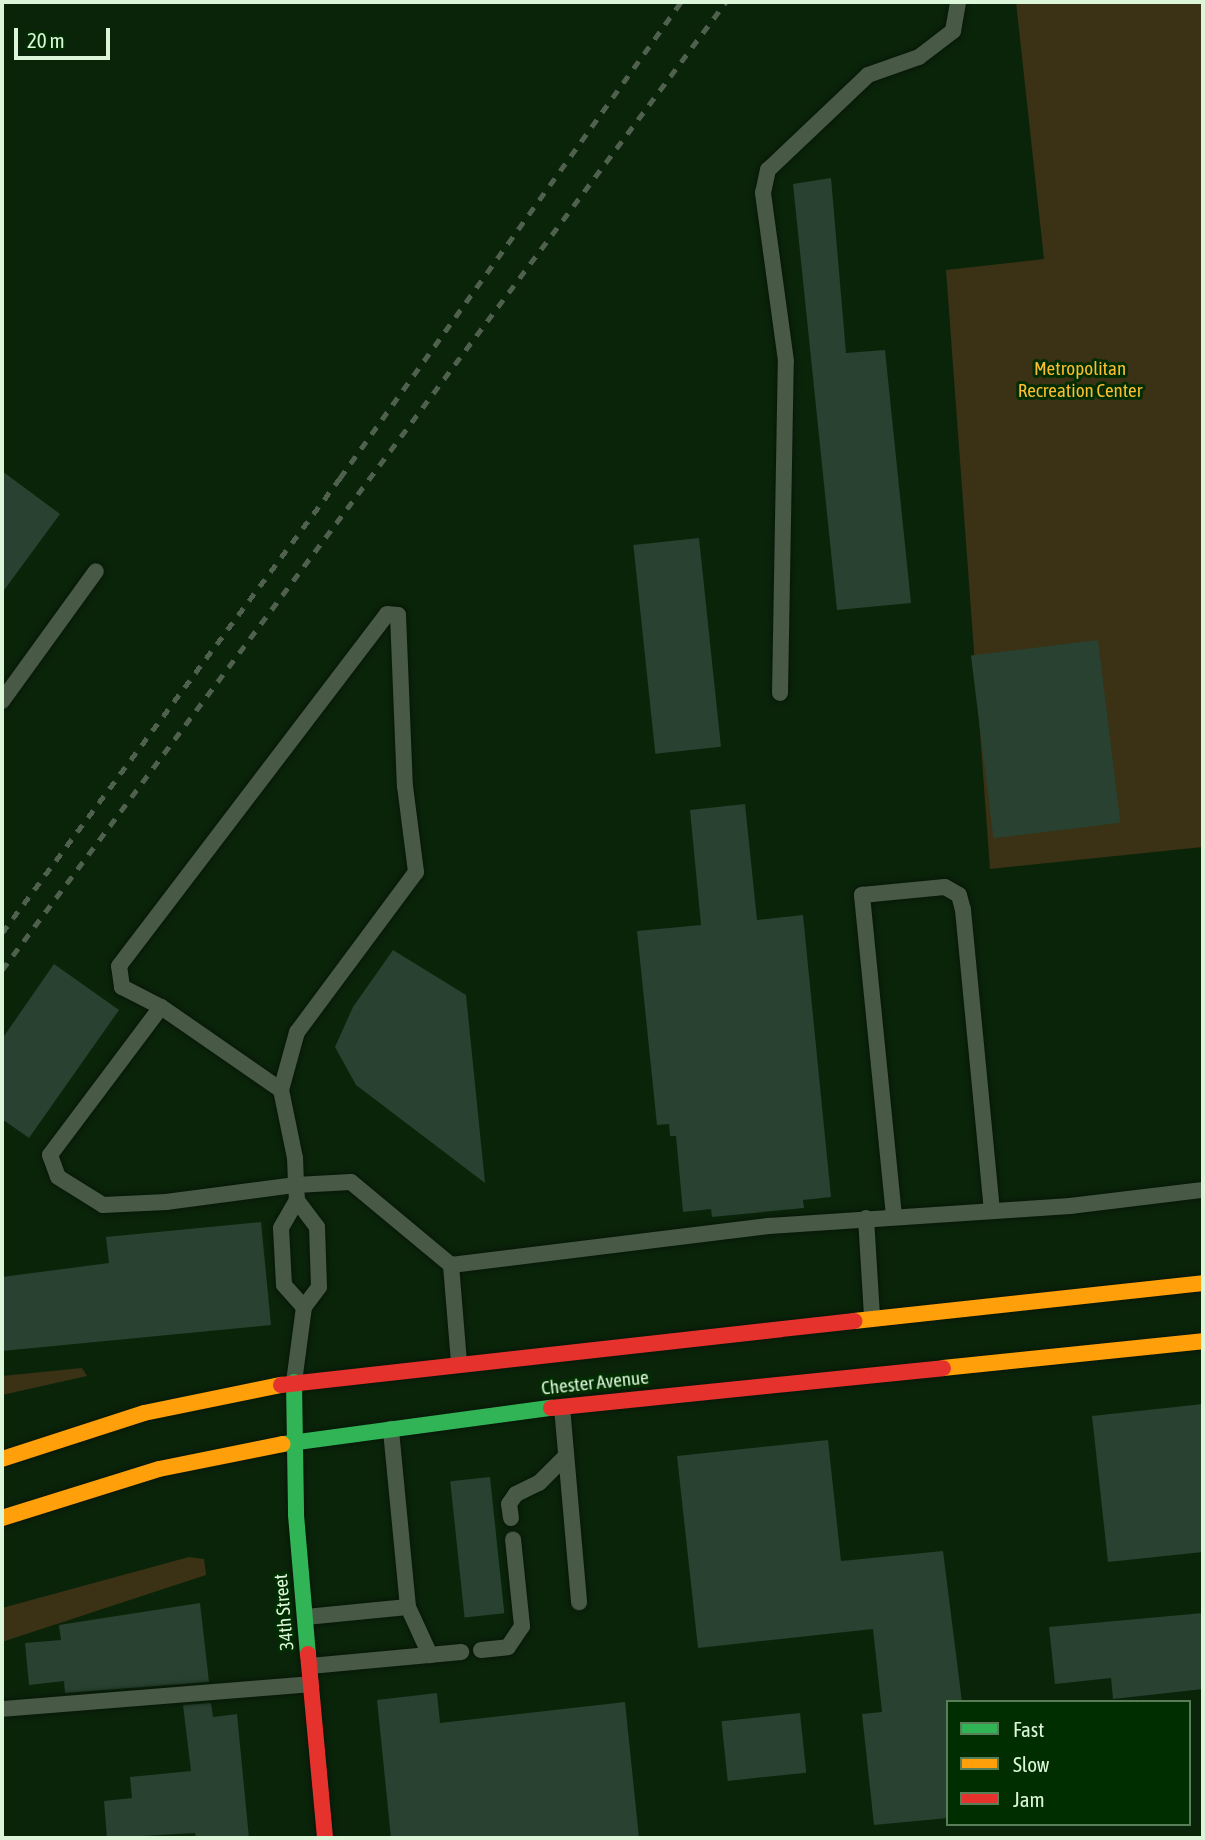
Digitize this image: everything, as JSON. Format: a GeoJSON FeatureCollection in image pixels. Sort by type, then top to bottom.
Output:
{"type":"FeatureCollection","features":[{"type":"Feature","properties":{"kind":"main road","name":"Chester Avenue"},"geometry":{"type":"LineString","coordinates":[[2,1459],[144,1413],[294,1382],[872,1315],[1203,1283]]}},
{"type":"Feature","properties":{"kind":"main road","name":"Chester Avenue"},"geometry":{"type":"LineString","coordinates":[[2,1518],[159,1469],[294,1442],[562,1407],[1203,1341]]}},
{"type":"Feature","properties":{"kind":"main road","name":"34th Street"},"geometry":{"type":"LineString","coordinates":[[294,1382],[294,1442],[325,1838]]}},
{"type":"Feature","properties":{"kind":"lane"},"geometry":{"type":"LineString","coordinates":[[780,693],[786,361],[763,192],[768,170],[867,75],[919,57],[953,31],[958,2]]}},
{"type":"Feature","properties":{"kind":"lane"},"geometry":{"type":"LineString","coordinates":[[2,701],[96,571]]}},
{"type":"Feature","properties":{"kind":"lane"},"geometry":{"type":"LineString","coordinates":[[281,1090],[161,1007],[122,987],[119,966],[387,614],[398,615],[405,786],[416,872],[297,1032],[281,1090],[297,1193],[317,1227],[319,1287],[304,1307],[294,1382]]}},
{"type":"Feature","properties":{"kind":"lane"},"geometry":{"type":"LineString","coordinates":[[894,1216],[862,895],[945,887],[958,895],[963,909],[992,1210]]}},
{"type":"Feature","properties":{"kind":"lane"},"geometry":{"type":"LineString","coordinates":[[161,1007],[50,1156],[58,1177],[103,1205],[297,1193],[351,1182],[451,1265],[459,1362]]}},
{"type":"Feature","properties":{"kind":"lane"},"geometry":{"type":"LineString","coordinates":[[451,1265],[866,1217],[992,1210],[1203,1189]]}},
{"type":"Feature","properties":{"kind":"lane"},"geometry":{"type":"LineString","coordinates":[[297,1193],[281,1228],[284,1285],[304,1307]]}},
{"type":"Feature","properties":{"kind":"lane"},"geometry":{"type":"LineString","coordinates":[[866,1217],[872,1315]]}},
{"type":"Feature","properties":{"kind":"lane"},"geometry":{"type":"LineString","coordinates":[[562,1407],[579,1602]]}},
{"type":"Feature","properties":{"kind":"lane"},"geometry":{"type":"LineString","coordinates":[[391,1429],[408,1607],[430,1655]]}},
{"type":"Feature","properties":{"kind":"lane"},"geometry":{"type":"LineString","coordinates":[[510,1518],[509,1504],[516,1494],[538,1483],[566,1456]]}},
{"type":"Feature","properties":{"kind":"lane"},"geometry":{"type":"LineString","coordinates":[[481,1650],[508,1647],[522,1626],[513,1539]]}},
{"type":"Feature","properties":{"kind":"lane"},"geometry":{"type":"LineString","coordinates":[[306,1617],[408,1607]]}},
{"type":"Feature","properties":{"kind":"lane"},"geometry":{"type":"LineString","coordinates":[[310,1666],[461,1652]]}},
{"type":"Feature","properties":{"kind":"lane"},"geometry":{"type":"LineString","coordinates":[[2,1709],[312,1684]]}},
{"type":"Feature","properties":{"kind":"green space","name":"Metropolitan Recreation Center"},"geometry":{"type":"Polygon","coordinates":[[[1016,2],[1203,2],[1203,847],[990,869],[946,270],[1044,259],[1016,2]]]}},
{"type":"Feature","properties":{"kind":"green space"},"geometry":{"type":"Polygon","coordinates":[[[82,1368],[87,1376],[2,1395],[2,1376],[82,1368]]]}},
{"type":"Feature","properties":{"kind":"green space"},"geometry":{"type":"Polygon","coordinates":[[[189,1557],[204,1559],[206,1575],[2,1642],[2,1608],[189,1557]]]}},
{"type":"Feature","properties":{"kind":"building"},"geometry":{"type":"Polygon","coordinates":[[[831,178],[846,353],[885,350],[911,603],[837,610],[793,184],[831,178]]]}},
{"type":"Feature","properties":{"kind":"building"},"geometry":{"type":"Polygon","coordinates":[[[2,471],[60,514],[2,593],[2,471]]]}},
{"type":"Feature","properties":{"kind":"building"},"geometry":{"type":"Polygon","coordinates":[[[699,538],[721,747],[655,754],[633,545],[699,538]]]}},
{"type":"Feature","properties":{"kind":"building"},"geometry":{"type":"Polygon","coordinates":[[[1098,640],[1120,823],[993,838],[971,656],[1098,640]]]}},
{"type":"Feature","properties":{"kind":"building"},"geometry":{"type":"Polygon","coordinates":[[[745,804],[757,920],[803,915],[831,1197],[803,1200],[804,1208],[712,1217],[711,1209],[683,1212],[676,1136],[670,1136],[669,1124],[657,1125],[637,931],[701,925],[690,810],[745,804]]]}},
{"type":"Feature","properties":{"kind":"building"},"geometry":{"type":"Polygon","coordinates":[[[393,950],[466,995],[485,1183],[356,1085],[335,1047],[353,1007],[393,950]]]}},
{"type":"Feature","properties":{"kind":"building"},"geometry":{"type":"Polygon","coordinates":[[[54,964],[119,1010],[29,1138],[2,1119],[2,1039],[54,964]]]}},
{"type":"Feature","properties":{"kind":"building"},"geometry":{"type":"Polygon","coordinates":[[[261,1222],[271,1325],[2,1351],[2,1277],[109,1263],[106,1237],[261,1222]]]}},
{"type":"Feature","properties":{"kind":"building"},"geometry":{"type":"Polygon","coordinates":[[[1203,1404],[1203,1552],[1108,1562],[1092,1416],[1203,1404]]]}},
{"type":"Feature","properties":{"kind":"building"},"geometry":{"type":"Polygon","coordinates":[[[828,1440],[841,1561],[943,1551],[962,1700],[946,1700],[946,1818],[874,1825],[862,1714],[882,1712],[873,1629],[698,1648],[677,1456],[828,1440]]]}},
{"type":"Feature","properties":{"kind":"building"},"geometry":{"type":"Polygon","coordinates":[[[490,1477],[504,1613],[465,1617],[450,1481],[490,1477]]]}},
{"type":"Feature","properties":{"kind":"building"},"geometry":{"type":"Polygon","coordinates":[[[200,1603],[209,1682],[65,1693],[64,1681],[29,1685],[25,1643],[61,1640],[59,1625],[200,1603]]]}},
{"type":"Feature","properties":{"kind":"building"},"geometry":{"type":"Polygon","coordinates":[[[1203,1613],[1203,1689],[1113,1699],[1111,1678],[1055,1684],[1049,1627],[1203,1613]]]}},
{"type":"Feature","properties":{"kind":"building"},"geometry":{"type":"Polygon","coordinates":[[[437,1693],[440,1723],[625,1702],[639,1838],[391,1838],[377,1700],[437,1693]]]}},
{"type":"Feature","properties":{"kind":"building"},"geometry":{"type":"Polygon","coordinates":[[[211,1703],[213,1717],[237,1714],[249,1838],[196,1838],[195,1833],[107,1838],[104,1801],[132,1798],[130,1777],[191,1771],[183,1705],[211,1703]]]}},
{"type":"Feature","properties":{"kind":"building"},"geometry":{"type":"Polygon","coordinates":[[[800,1713],[806,1773],[728,1781],[721,1721],[800,1713]]]}},
{"type":"Feature","properties":{"kind":"railway"},"geometry":{"type":"LineString","coordinates":[[2,933],[340,478],[681,2]]}},
{"type":"Feature","properties":{"kind":"railway"},"geometry":{"type":"LineString","coordinates":[[2,970],[726,2]]}},
{"type":"Feature","properties":{"kind":"traffic: fast"},"geometry":{"type":"LineString","coordinates":[[294,1382],[296,1515],[308,1654]]}},
{"type":"Feature","properties":{"kind":"traffic: fast"},"geometry":{"type":"LineString","coordinates":[[283,1444],[551,1408]]}},
{"type":"Feature","properties":{"kind":"traffic: slow"},"geometry":{"type":"LineString","coordinates":[[854,1321],[1203,1283]]}},
{"type":"Feature","properties":{"kind":"traffic: slow"},"geometry":{"type":"LineString","coordinates":[[943,1368],[1203,1341]]}},
{"type":"Feature","properties":{"kind":"traffic: slow"},"geometry":{"type":"LineString","coordinates":[[2,1459],[144,1413],[281,1385]]}},
{"type":"Feature","properties":{"kind":"traffic: slow"},"geometry":{"type":"LineString","coordinates":[[2,1518],[159,1469],[283,1444]]}},
{"type":"Feature","properties":{"kind":"traffic: jam"},"geometry":{"type":"LineString","coordinates":[[281,1385],[854,1321]]}},
{"type":"Feature","properties":{"kind":"traffic: jam"},"geometry":{"type":"LineString","coordinates":[[551,1408],[943,1368]]}},
{"type":"Feature","properties":{"kind":"traffic: jam"},"geometry":{"type":"LineString","coordinates":[[308,1654],[325,1838]]}}]}
